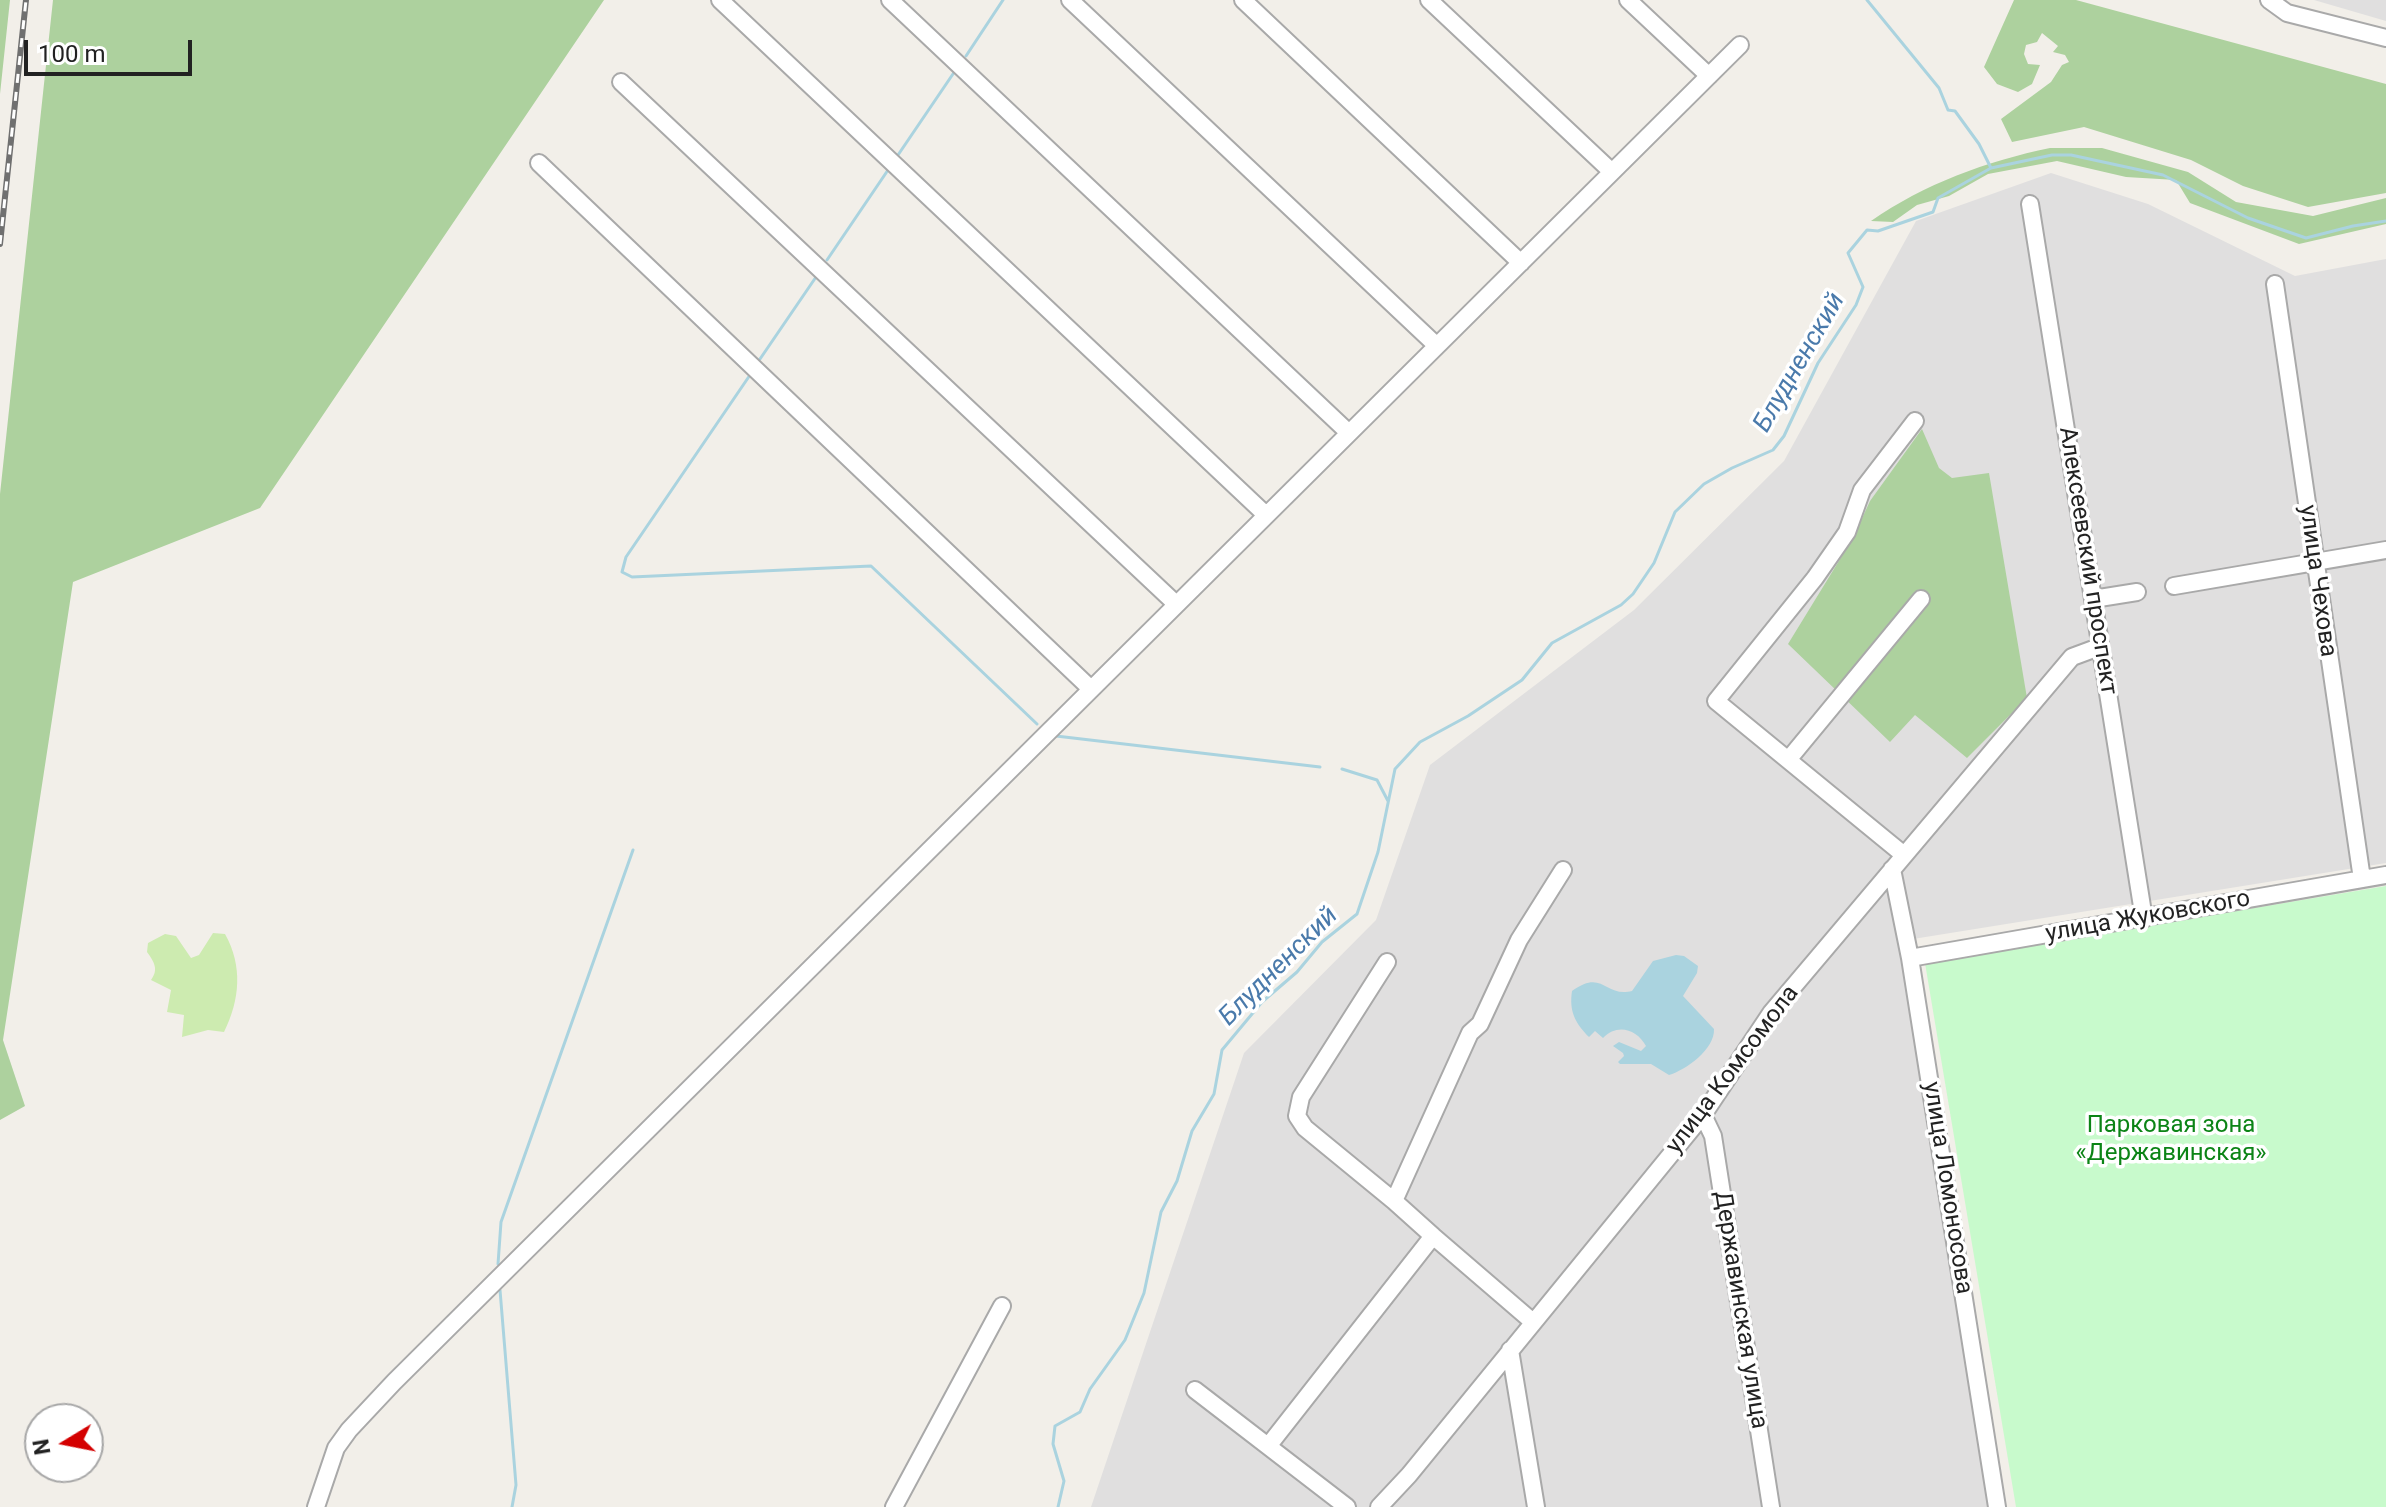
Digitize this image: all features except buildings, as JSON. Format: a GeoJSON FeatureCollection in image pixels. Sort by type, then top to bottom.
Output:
{"type":"FeatureCollection","features":[{"type":"Feature","properties":{"kind":"street"},"geometry":{"type":"LineString","coordinates":[[720,0],[1266,515]]}},
{"type":"Feature","properties":{"kind":"street"},"geometry":{"type":"LineString","coordinates":[[890,0],[1349,433]]}},
{"type":"Feature","properties":{"kind":"street"},"geometry":{"type":"LineString","coordinates":[[1070,0],[1437,346]]}},
{"type":"Feature","properties":{"kind":"street"},"geometry":{"type":"LineString","coordinates":[[1243,0],[1521,263]]}},
{"type":"Feature","properties":{"kind":"street"},"geometry":{"type":"LineString","coordinates":[[1429,0],[1612,172]]}},
{"type":"Feature","properties":{"kind":"street"},"geometry":{"type":"LineString","coordinates":[[1628,0],[1709,76]]}},
{"type":"Feature","properties":{"kind":"street"},"geometry":{"type":"LineString","coordinates":[[2269,0],[2287,13],[2386,38]]}},
{"type":"Feature","properties":{"kind":"street"},"geometry":{"type":"LineString","coordinates":[[316,1507],[336,1448],[367,1410],[1740,45]]}},
{"type":"Feature","properties":{"kind":"street"},"geometry":{"type":"LineString","coordinates":[[621,82],[1176,604]]}},
{"type":"Feature","properties":{"kind":"street"},"geometry":{"type":"LineString","coordinates":[[539,163],[1091,689]]}},
{"type":"Feature","properties":{"kind":"street","name":"Алексеевский проспект"},"geometry":{"type":"LineString","coordinates":[[2030,204],[2144,919]]}},
{"type":"Feature","properties":{"kind":"street","name":"улица Чехова"},"geometry":{"type":"LineString","coordinates":[[2275,284],[2362,879]]}},
{"type":"Feature","properties":{"kind":"street"},"geometry":{"type":"LineString","coordinates":[[1904,855],[1716,701],[1815,578],[1847,532],[1862,490],[1915,421]]}},
{"type":"Feature","properties":{"kind":"street"},"geometry":{"type":"LineString","coordinates":[[2174,586],[2386,550]]}},
{"type":"Feature","properties":{"kind":"street"},"geometry":{"type":"LineString","coordinates":[[2093,599],[2137,592]]}},
{"type":"Feature","properties":{"kind":"street"},"geometry":{"type":"LineString","coordinates":[[1788,760],[1921,599]]}},
{"type":"Feature","properties":{"kind":"street","name":"улица Комсомола"},"geometry":{"type":"LineString","coordinates":[[1379,1507],[1409,1475],[1703,1115],[1771,1013],[2072,657],[2099,647]]}},
{"type":"Feature","properties":{"kind":"street","name":"улица Ломоносова"},"geometry":{"type":"LineString","coordinates":[[1892,869],[1910,958],[1997,1507]]}},
{"type":"Feature","properties":{"kind":"street"},"geometry":{"type":"LineString","coordinates":[[1394,1201],[1470,1033],[1480,1024],[1519,940],[1563,870]]}},
{"type":"Feature","properties":{"kind":"street","name":"улица Жуковского"},"geometry":{"type":"LineString","coordinates":[[1910,958],[2386,875]]}},
{"type":"Feature","properties":{"kind":"street"},"geometry":{"type":"LineString","coordinates":[[1387,962],[1301,1097],[1297,1116],[1305,1128],[1533,1322]]}},
{"type":"Feature","properties":{"kind":"street","name":"Державинская улица"},"geometry":{"type":"LineString","coordinates":[[1703,1115],[1713,1136],[1771,1507]]}},
{"type":"Feature","properties":{"kind":"street"},"geometry":{"type":"LineString","coordinates":[[1269,1445],[1433,1236]]}},
{"type":"Feature","properties":{"kind":"street"},"geometry":{"type":"LineString","coordinates":[[894,1507],[1002,1306]]}},
{"type":"Feature","properties":{"kind":"street"},"geometry":{"type":"LineString","coordinates":[[1510,1350],[1536,1507]]}},
{"type":"Feature","properties":{"kind":"street"},"geometry":{"type":"LineString","coordinates":[[1195,1390],[1347,1507]]}},
{"type":"Feature","properties":{"kind":"shaded area"},"geometry":{"type":"Polygon","coordinates":[[[2314,0],[2386,0],[2386,21],[2314,0]]]}},
{"type":"Feature","properties":{"kind":"shaded area"},"geometry":{"type":"Polygon","coordinates":[[[2051,173],[2148,204],[2295,276],[2386,259],[2386,863],[1913,939],[1992,1507],[1091,1507],[1244,1053],[1376,920],[1430,765],[1634,610],[1784,461],[1916,221],[2051,173]]]}},
{"type":"Feature","properties":{"kind":"green space"},"geometry":{"type":"Polygon","coordinates":[[[0,0],[10,0],[0,94],[0,0]]]}},
{"type":"Feature","properties":{"kind":"green space"},"geometry":{"type":"Polygon","coordinates":[[[53,0],[604,0],[260,508],[73,582],[3,1040],[25,1106],[0,1120],[0,494],[53,0]]]}},
{"type":"Feature","properties":{"kind":"green space"},"geometry":{"type":"Polygon","coordinates":[[[2014,0],[2076,0],[2386,84],[2386,193],[2308,207],[2243,186],[2191,160],[2084,127],[2012,142],[2001,119],[2051,82],[2062,65],[2069,62],[2065,55],[2053,52],[2058,46],[2042,33],[2037,42],[2026,45],[2024,54],[2028,64],[2040,65],[2032,84],[2018,92],[1997,84],[1984,67],[2014,0]]]}},
{"type":"Feature","properties":{"kind":"green space"},"geometry":{"type":"Polygon","coordinates":[[[2050,148],[2102,148],[2188,172],[2236,202],[2313,216],[2386,198],[2386,224],[2299,244],[2190,203],[2176,180],[2126,177],[2057,161],[1988,174],[1949,196],[1917,205],[1893,222],[1871,221],[1934,185],[2003,160],[2050,148]]]}},
{"type":"Feature","properties":{"kind":"green space"},"geometry":{"type":"Polygon","coordinates":[[[1922,429],[1939,468],[1952,478],[1989,473],[2027,698],[1967,758],[1915,715],[1890,742],[1788,644],[1853,538],[1870,501],[1922,429]]]}},
{"type":"Feature","properties":{"kind":"green space","name":"Парковая зона «Державинская»"},"geometry":{"type":"Polygon","coordinates":[[[2386,886],[2386,1507],[2016,1507],[1925,963],[2386,886]]]}},
{"type":"Feature","properties":{"kind":"green space"},"geometry":{"type":"Polygon","coordinates":[[[213,933],[225,934],[235,958],[237,983],[233,1008],[224,1032],[208,1030],[182,1037],[184,1015],[167,1012],[171,990],[151,980],[155,969],[147,952],[148,943],[165,934],[176,936],[191,958],[199,955],[213,933]]]}},
{"type":"Feature","properties":{"kind":"water"},"geometry":{"type":"Polygon","coordinates":[[[1684,956],[1698,966],[1683,996],[1714,1029],[1710,1044],[1691,1064],[1669,1075],[1651,1064],[1620,1064],[1618,1062],[1623,1053],[1613,1046],[1619,1042],[1641,1051],[1646,1046],[1637,1035],[1620,1029],[1603,1038],[1595,1031],[1589,1037],[1574,1016],[1572,991],[1591,982],[1616,991],[1632,991],[1653,961],[1684,956]]]}},
{"type":"Feature","properties":{"kind":"waterway"},"geometry":{"type":"LineString","coordinates":[[966,56],[1003,0]]}},
{"type":"Feature","properties":{"kind":"waterway"},"geometry":{"type":"LineString","coordinates":[[1867,0],[1939,88],[1948,110],[1955,111],[1979,144],[1991,168]]}},
{"type":"Feature","properties":{"kind":"waterway"},"geometry":{"type":"LineString","coordinates":[[898,155],[955,71]]}},
{"type":"Feature","properties":{"kind":"waterway","name":"Блудненский"},"geometry":{"type":"LineString","coordinates":[[1058,1507],[1064,1481],[1053,1444],[1055,1426],[1080,1412],[1090,1389],[1125,1340],[1144,1293],[1161,1212],[1177,1181],[1192,1131],[1214,1094],[1222,1050],[1262,1002],[1297,972],[1322,942],[1357,914],[1378,852],[1395,769],[1420,742],[1468,716],[1522,680],[1552,643],[1621,605],[1633,594],[1654,563],[1675,512],[1704,484],[1773,450],[1784,436],[1818,363],[1856,305],[1863,287],[1848,253],[1867,230],[1878,231],[1933,212],[1938,198],[1991,168],[2052,155],[2071,155],[2163,175],[2248,218],[2306,238],[2386,221]]}},
{"type":"Feature","properties":{"kind":"waterway"},"geometry":{"type":"LineString","coordinates":[[827,260],[888,170]]}},
{"type":"Feature","properties":{"kind":"waterway"},"geometry":{"type":"LineString","coordinates":[[760,359],[816,277]]}},
{"type":"Feature","properties":{"kind":"waterway"},"geometry":{"type":"LineString","coordinates":[[750,375],[626,557],[622,572],[632,577],[871,566],[1037,724]]}},
{"type":"Feature","properties":{"kind":"waterway"},"geometry":{"type":"LineString","coordinates":[[1056,736],[1320,767]]}},
{"type":"Feature","properties":{"kind":"waterway"},"geometry":{"type":"LineString","coordinates":[[1342,769],[1377,780],[1388,801]]}},
{"type":"Feature","properties":{"kind":"waterway"},"geometry":{"type":"LineString","coordinates":[[498,1264],[501,1222],[633,850]]}},
{"type":"Feature","properties":{"kind":"waterway"},"geometry":{"type":"LineString","coordinates":[[500,1290],[516,1485],[512,1507]]}},
{"type":"Feature","properties":{"kind":"railway"},"geometry":{"type":"LineString","coordinates":[[0,244],[26,0]]}}]}
